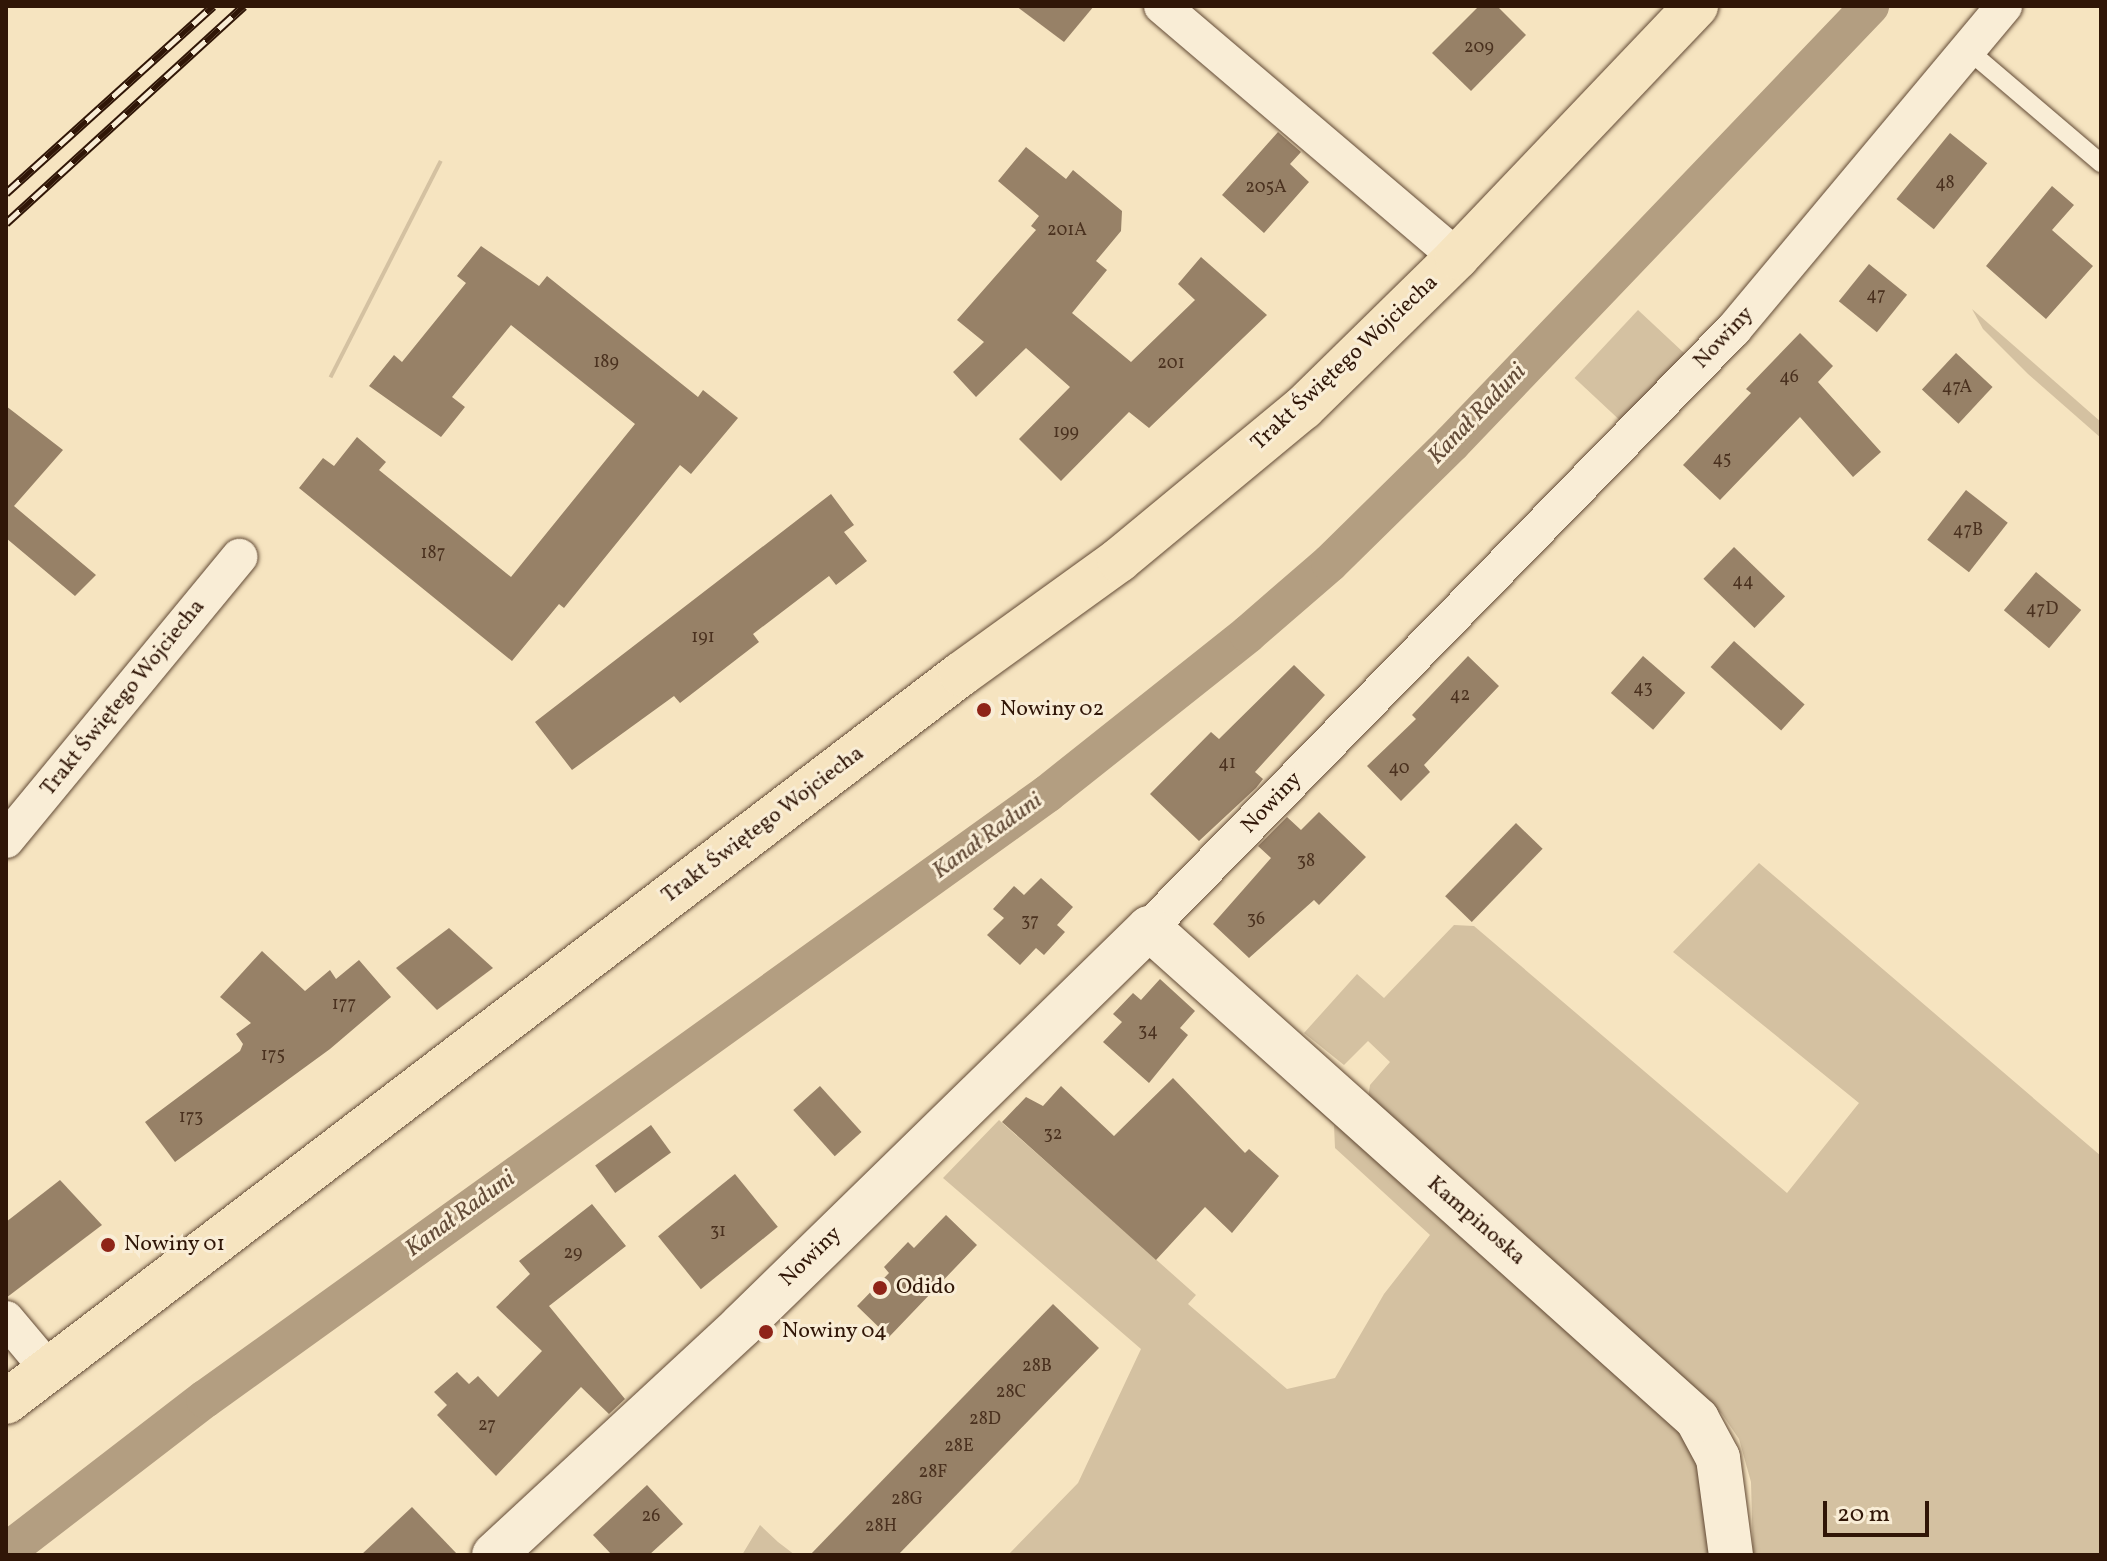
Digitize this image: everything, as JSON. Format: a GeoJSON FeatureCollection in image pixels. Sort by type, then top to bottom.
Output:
{"type":"FeatureCollection","features":[{"type":"Feature","properties":{"kind":"main road","name":"Trakt Świętego Wojciecha"},"geometry":{"type":"LineString","coordinates":[[6,1402],[940,690],[1119,560],[1303,408],[1457,257],[1696,6]]}},
{"type":"Feature","properties":{"kind":"street","name":"Trakt Świętego Wojciecha"},"geometry":{"type":"LineString","coordinates":[[1162,6],[1457,257]]}},
{"type":"Feature","properties":{"kind":"street","name":"Nowiny"},"geometry":{"type":"LineString","coordinates":[[494,1555],[741,1326],[1149,928],[1734,329],[2004,6]]}},
{"type":"Feature","properties":{"kind":"street","name":"Trakt Świętego Wojciecha"},"geometry":{"type":"LineString","coordinates":[[6,840],[239,557]]}},
{"type":"Feature","properties":{"kind":"street","name":"Kampinoska"},"geometry":{"type":"LineString","coordinates":[[1149,928],[1697,1419],[1718,1458],[1731,1555]]}},
{"type":"Feature","properties":{"kind":"street"},"geometry":{"type":"LineString","coordinates":[[6,1319],[48,1369]]}},
{"type":"Feature","properties":{"kind":"lane"},"geometry":{"type":"LineString","coordinates":[[1968,50],[2101,163]]}},
{"type":"Feature","properties":{"kind":"shaded area"},"geometry":{"type":"Polygon","coordinates":[[[439,160],[443,162],[332,378],[329,377],[439,160]]]}},
{"type":"Feature","properties":{"kind":"shaded area"},"geometry":{"type":"Polygon","coordinates":[[[1972,309],[2101,422],[2101,438],[2028,374],[1983,329],[1972,309]]]}},
{"type":"Feature","properties":{"kind":"shaded area"},"geometry":{"type":"Polygon","coordinates":[[[1638,310],[1687,356],[1624,424],[1575,378],[1638,310]]]}},
{"type":"Feature","properties":{"kind":"shaded area"},"geometry":{"type":"Polygon","coordinates":[[[1759,863],[2101,1156],[2101,1555],[1753,1555],[1751,1482],[1739,1439],[1722,1414],[1368,1098],[1370,1085],[1390,1062],[1368,1041],[1344,1065],[1304,1033],[1357,974],[1384,998],[1454,925],[1474,926],[1787,1193],[1859,1103],[1673,952],[1759,863]]]}},
{"type":"Feature","properties":{"kind":"shaded area"},"geometry":{"type":"Polygon","coordinates":[[[1307,1088],[1671,1416],[1698,1457],[1715,1555],[1008,1555],[1078,1483],[1141,1349],[943,1178],[999,1120],[1196,1295],[1188,1304],[1287,1389],[1335,1378],[1384,1294],[1430,1235],[1335,1148],[1334,1125],[1300,1095],[1307,1088]]]}},
{"type":"Feature","properties":{"kind":"shaded area"},"geometry":{"type":"Polygon","coordinates":[[[760,1525],[778,1542],[795,1555],[742,1555],[760,1525]]]}},
{"type":"Feature","properties":{"kind":"building"},"geometry":{"type":"Polygon","coordinates":[[[1016,6],[1094,6],[1064,42],[1016,6]]]}},
{"type":"Feature","properties":{"kind":"building"},"geometry":{"type":"Polygon","coordinates":[[[1479,6],[1497,6],[1526,35],[1471,91],[1432,53],[1479,6]]]}},
{"type":"Feature","properties":{"kind":"building"},"geometry":{"type":"Polygon","coordinates":[[[1278,132],[1301,152],[1290,164],[1309,182],[1264,233],[1222,195],[1278,132]]]}},
{"type":"Feature","properties":{"kind":"building"},"geometry":{"type":"Polygon","coordinates":[[[1950,133],[1987,163],[1934,229],[1897,199],[1950,133]]]}},
{"type":"Feature","properties":{"kind":"building"},"geometry":{"type":"Polygon","coordinates":[[[1026,147],[1066,179],[1073,170],[1122,211],[1121,231],[1096,261],[1107,270],[1072,313],[1131,362],[1195,300],[1178,284],[1201,257],[1267,315],[1149,428],[1129,412],[1061,481],[1019,439],[1070,387],[1026,348],[976,397],[953,372],[984,342],[957,320],[1036,230],[1031,226],[1039,216],[998,181],[1026,147]]]}},
{"type":"Feature","properties":{"kind":"building"},"geometry":{"type":"Polygon","coordinates":[[[2052,186],[2074,205],[2052,230],[2093,266],[2046,319],[1986,266],[2052,186]]]}},
{"type":"Feature","properties":{"kind":"building"},"geometry":{"type":"Polygon","coordinates":[[[481,246],[539,286],[547,276],[698,397],[703,390],[738,418],[691,474],[680,465],[564,608],[559,604],[512,661],[299,488],[323,458],[334,466],[357,437],[386,462],[379,470],[511,577],[635,424],[511,325],[452,397],[465,407],[441,437],[369,386],[394,355],[402,362],[466,283],[457,276],[481,246]]]}},
{"type":"Feature","properties":{"kind":"building"},"geometry":{"type":"Polygon","coordinates":[[[1869,264],[1907,295],[1877,332],[1839,301],[1869,264]]]}},
{"type":"Feature","properties":{"kind":"building"},"geometry":{"type":"Polygon","coordinates":[[[1800,333],[1833,366],[1818,382],[1881,452],[1853,477],[1800,417],[1720,500],[1683,465],[1751,393],[1746,389],[1800,333]]]}},
{"type":"Feature","properties":{"kind":"building"},"geometry":{"type":"Polygon","coordinates":[[[1956,353],[1993,387],[1958,424],[1922,390],[1956,353]]]}},
{"type":"Feature","properties":{"kind":"building"},"geometry":{"type":"Polygon","coordinates":[[[6,406],[63,450],[14,506],[96,575],[75,596],[6,538],[6,406]]]}},
{"type":"Feature","properties":{"kind":"building"},"geometry":{"type":"Polygon","coordinates":[[[1966,490],[2008,523],[1969,572],[1927,540],[1966,490]]]}},
{"type":"Feature","properties":{"kind":"building"},"geometry":{"type":"Polygon","coordinates":[[[831,494],[854,525],[844,532],[867,561],[836,585],[829,576],[753,634],[759,642],[680,703],[674,696],[572,770],[535,722],[831,494]]]}},
{"type":"Feature","properties":{"kind":"building"},"geometry":{"type":"Polygon","coordinates":[[[1734,547],[1785,596],[1755,628],[1703,579],[1734,547]]]}},
{"type":"Feature","properties":{"kind":"building"},"geometry":{"type":"Polygon","coordinates":[[[2036,572],[2081,610],[2049,648],[2004,610],[2036,572]]]}},
{"type":"Feature","properties":{"kind":"building"},"geometry":{"type":"Polygon","coordinates":[[[1734,641],[1805,705],[1781,731],[1711,667],[1734,641]]]}},
{"type":"Feature","properties":{"kind":"building"},"geometry":{"type":"Polygon","coordinates":[[[1468,656],[1499,686],[1424,765],[1430,772],[1401,801],[1367,766],[1416,719],[1412,715],[1468,656]]]}},
{"type":"Feature","properties":{"kind":"building"},"geometry":{"type":"Polygon","coordinates":[[[1643,656],[1685,693],[1653,730],[1611,693],[1643,656]]]}},
{"type":"Feature","properties":{"kind":"building"},"geometry":{"type":"Polygon","coordinates":[[[1294,665],[1325,695],[1255,772],[1263,779],[1256,788],[1199,841],[1150,794],[1211,732],[1219,739],[1294,665]]]}},
{"type":"Feature","properties":{"kind":"building"},"geometry":{"type":"Polygon","coordinates":[[[1319,812],[1366,857],[1319,905],[1314,900],[1249,958],[1213,924],[1271,858],[1258,846],[1287,817],[1301,830],[1319,812]]]}},
{"type":"Feature","properties":{"kind":"building"},"geometry":{"type":"Polygon","coordinates":[[[1516,823],[1543,849],[1472,922],[1445,896],[1516,823]]]}},
{"type":"Feature","properties":{"kind":"building"},"geometry":{"type":"Polygon","coordinates":[[[1041,878],[1073,907],[1057,925],[1065,932],[1044,955],[1036,948],[1020,965],[987,935],[1004,918],[993,909],[1014,886],[1024,895],[1041,878]]]}},
{"type":"Feature","properties":{"kind":"building"},"geometry":{"type":"Polygon","coordinates":[[[449,928],[493,968],[437,1010],[396,968],[449,928]]]}},
{"type":"Feature","properties":{"kind":"building"},"geometry":{"type":"Polygon","coordinates":[[[262,951],[305,991],[330,970],[336,979],[359,960],[391,997],[330,1049],[175,1162],[145,1122],[240,1051],[243,1044],[236,1034],[251,1023],[220,997],[262,951]]]}},
{"type":"Feature","properties":{"kind":"building"},"geometry":{"type":"Polygon","coordinates":[[[1160,979],[1195,1011],[1180,1028],[1188,1035],[1149,1083],[1103,1042],[1122,1022],[1113,1014],[1133,993],[1141,1000],[1160,979]]]}},
{"type":"Feature","properties":{"kind":"building"},"geometry":{"type":"Polygon","coordinates":[[[1173,1078],[1245,1153],[1249,1149],[1279,1176],[1232,1233],[1205,1207],[1156,1260],[1002,1122],[1026,1097],[1043,1106],[1061,1086],[1114,1136],[1173,1078]]]}},
{"type":"Feature","properties":{"kind":"building"},"geometry":{"type":"Polygon","coordinates":[[[820,1086],[861,1132],[835,1156],[793,1110],[820,1086]]]}},
{"type":"Feature","properties":{"kind":"building"},"geometry":{"type":"Polygon","coordinates":[[[651,1125],[671,1153],[615,1193],[595,1166],[651,1125]]]}},
{"type":"Feature","properties":{"kind":"building"},"geometry":{"type":"Polygon","coordinates":[[[735,1174],[778,1227],[701,1289],[658,1236],[735,1174]]]}},
{"type":"Feature","properties":{"kind":"building"},"geometry":{"type":"Polygon","coordinates":[[[60,1180],[102,1225],[6,1298],[6,1222],[60,1180]]]}},
{"type":"Feature","properties":{"kind":"building"},"geometry":{"type":"Polygon","coordinates":[[[592,1204],[626,1246],[549,1306],[625,1399],[609,1414],[581,1387],[496,1476],[437,1415],[447,1405],[434,1392],[457,1372],[469,1384],[478,1376],[498,1397],[542,1351],[496,1307],[530,1274],[519,1261],[592,1204]]]}},
{"type":"Feature","properties":{"kind":"building"},"geometry":{"type":"Polygon","coordinates":[[[946,1215],[977,1245],[889,1337],[857,1306],[889,1273],[884,1267],[908,1242],[914,1248],[946,1215]]]}},
{"type":"Feature","properties":{"kind":"building"},"geometry":{"type":"Polygon","coordinates":[[[1053,1304],[1099,1348],[898,1555],[810,1555],[1053,1304]]]}},
{"type":"Feature","properties":{"kind":"building"},"geometry":{"type":"Polygon","coordinates":[[[647,1485],[683,1524],[649,1555],[612,1555],[593,1535],[647,1485]]]}},
{"type":"Feature","properties":{"kind":"building"},"geometry":{"type":"Polygon","coordinates":[[[412,1507],[458,1555],[361,1555],[412,1507]]]}},
{"type":"Feature","properties":{"kind":"waterway","name":"Kanał Raduni"},"geometry":{"type":"LineString","coordinates":[[6,1552],[205,1399],[1047,794],[1248,634],[1330,563],[1452,443],[1870,6]]}},
{"type":"Feature","properties":{"kind":"railway"},"geometry":{"type":"LineString","coordinates":[[6,193],[213,6]]}},
{"type":"Feature","properties":{"kind":"railway"},"geometry":{"type":"LineString","coordinates":[[6,223],[244,6]]}},
{"type":"Feature","properties":{"kind":"place","name":"Nowiny 02"},"geometry":{"type":"Point","coordinates":[984,710]}},
{"type":"Feature","properties":{"kind":"place","name":"Nowiny 01"},"geometry":{"type":"Point","coordinates":[108,1245]}},
{"type":"Feature","properties":{"kind":"place","name":"Odido"},"geometry":{"type":"Point","coordinates":[880,1288]}},
{"type":"Feature","properties":{"kind":"place","name":"Nowiny 04"},"geometry":{"type":"Point","coordinates":[766,1332]}}]}
